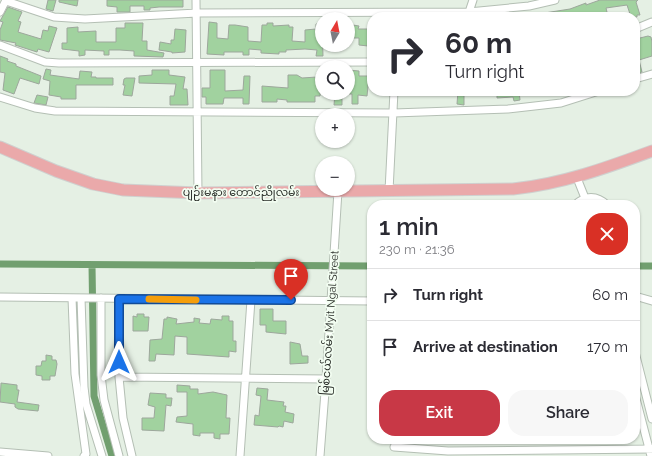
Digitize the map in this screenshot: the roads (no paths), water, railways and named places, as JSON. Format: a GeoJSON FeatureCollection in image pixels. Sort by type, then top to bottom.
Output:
{"type":"FeatureCollection","features":[{"type":"Feature","properties":{"kind":"main road","name":"ပျဉ်းမနား တောင်ညိုလမ်း"},"geometry":{"type":"LineString","coordinates":[[0,150],[93,184],[124,190],[198,193],[315,191]]}},
{"type":"Feature","properties":{"kind":"main road","name":"ပျဉ်းမနား တောင်ညိုလမ်း"},"geometry":{"type":"LineString","coordinates":[[355,191],[513,189],[552,184],[577,178],[652,151]]}},
{"type":"Feature","properties":{"kind":"street"},"geometry":{"type":"LineString","coordinates":[[196,0],[198,63],[198,193]]}},
{"type":"Feature","properties":{"kind":"street"},"geometry":{"type":"LineString","coordinates":[[473,0],[469,12],[529,6],[555,0]]}},
{"type":"Feature","properties":{"kind":"street"},"geometry":{"type":"LineString","coordinates":[[0,12],[6,1],[38,13],[68,19],[197,13],[367,14]]}},
{"type":"Feature","properties":{"kind":"street"},"geometry":{"type":"LineString","coordinates":[[640,27],[652,22]]}},
{"type":"Feature","properties":{"kind":"street"},"geometry":{"type":"LineString","coordinates":[[0,45],[45,62],[59,63],[367,62]]}},
{"type":"Feature","properties":{"kind":"street"},"geometry":{"type":"LineString","coordinates":[[640,78],[652,74]]}},
{"type":"Feature","properties":{"kind":"street"},"geometry":{"type":"LineString","coordinates":[[389,191],[394,96]]}},
{"type":"Feature","properties":{"kind":"street"},"geometry":{"type":"LineString","coordinates":[[0,97],[35,108],[55,111],[394,113],[530,108],[561,103],[583,96]]}},
{"type":"Feature","properties":{"kind":"street"},"geometry":{"type":"LineString","coordinates":[[577,178],[585,198]]}},
{"type":"Feature","properties":{"kind":"street","name":"မြစ်ငယ်လမ်း Myit Ngal Street"},"geometry":{"type":"LineString","coordinates":[[320,456],[332,301],[338,196]]}},
{"type":"Feature","properties":{"kind":"street"},"geometry":{"type":"LineString","coordinates":[[582,200],[585,198],[597,198],[600,200]]}},
{"type":"Feature","properties":{"kind":"street"},"geometry":{"type":"LineString","coordinates":[[0,297],[367,301]]}},
{"type":"Feature","properties":{"kind":"street"},"geometry":{"type":"LineString","coordinates":[[640,297],[652,301]]}},
{"type":"Feature","properties":{"kind":"street"},"geometry":{"type":"LineString","coordinates":[[72,298],[75,374],[86,454],[84,456]]}},
{"type":"Feature","properties":{"kind":"street"},"geometry":{"type":"LineString","coordinates":[[84,298],[84,387],[86,404],[102,456]]}},
{"type":"Feature","properties":{"kind":"street"},"geometry":{"type":"LineString","coordinates":[[98,298],[101,375],[104,400],[119,456]]}},
{"type":"Feature","properties":{"kind":"street"},"geometry":{"type":"LineString","coordinates":[[119,299],[119,377],[123,418],[132,456]]}},
{"type":"Feature","properties":{"kind":"street"},"geometry":{"type":"LineString","coordinates":[[234,456],[240,456],[251,300]]}},
{"type":"Feature","properties":{"kind":"street"},"geometry":{"type":"LineString","coordinates":[[640,370],[652,419]]}},
{"type":"Feature","properties":{"kind":"street"},"geometry":{"type":"LineString","coordinates":[[119,377],[326,379]]}},
{"type":"Feature","properties":{"kind":"street"},"geometry":{"type":"LineString","coordinates":[[394,447],[448,453],[651,452],[640,410],[650,407]]}},
{"type":"Feature","properties":{"kind":"street"},"geometry":{"type":"LineString","coordinates":[[0,452],[48,456]]}},
{"type":"Feature","properties":{"kind":"waterway"},"geometry":{"type":"LineString","coordinates":[[0,264],[367,266]]}},
{"type":"Feature","properties":{"kind":"waterway"},"geometry":{"type":"LineString","coordinates":[[92,265],[94,396],[112,456]]}},
{"type":"Feature","properties":{"kind":"waterway"},"geometry":{"type":"LineString","coordinates":[[640,266],[652,266]]}}]}
